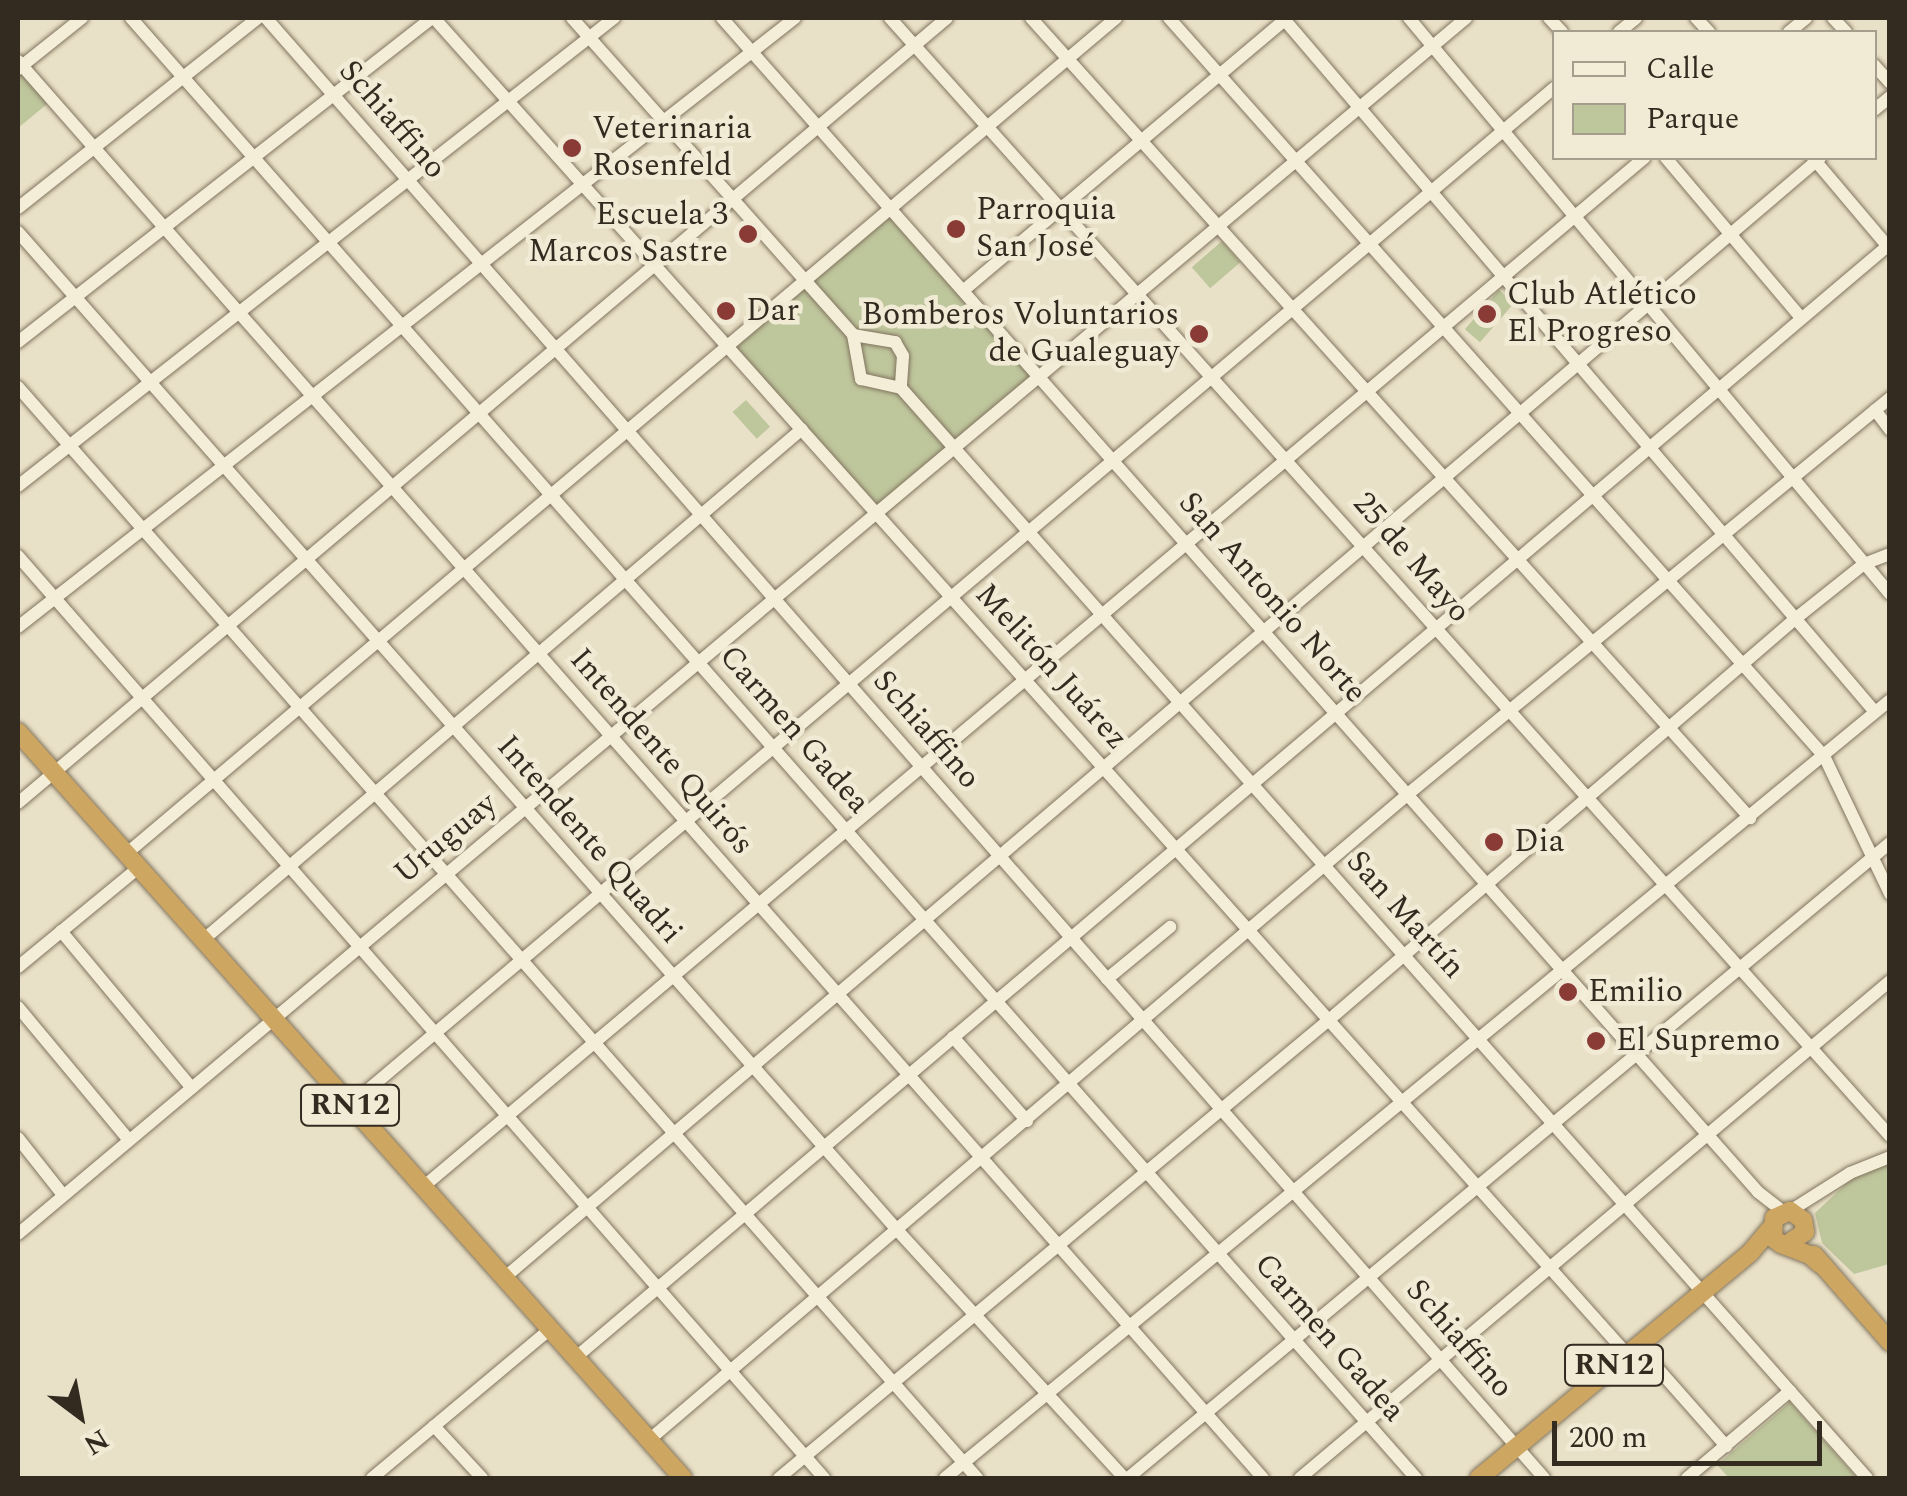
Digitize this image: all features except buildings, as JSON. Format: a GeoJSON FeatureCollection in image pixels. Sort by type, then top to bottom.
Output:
{"type":"FeatureCollection","features":[{"type":"Feature","properties":{"kind":"highway","name":"RN12"},"geometry":{"type":"LineString","coordinates":[[18,732],[682,1478]]}},
{"type":"Feature","properties":{"kind":"highway","name":"RN12"},"geometry":{"type":"LineString","coordinates":[[1779,1239],[1787,1212]]}},
{"type":"Feature","properties":{"kind":"highway"},"geometry":{"type":"LineString","coordinates":[[1787,1212],[1804,1229],[1820,1264]]}},
{"type":"Feature","properties":{"kind":"highway","name":"RN12"},"geometry":{"type":"LineString","coordinates":[[1480,1478],[1750,1253],[1804,1229]]}},
{"type":"Feature","properties":{"kind":"highway"},"geometry":{"type":"LineString","coordinates":[[1779,1239],[1820,1264],[1890,1342]]}},
{"type":"Feature","properties":{"kind":"street"},"geometry":{"type":"LineString","coordinates":[[19,65],[82,18]]}},
{"type":"Feature","properties":{"kind":"street","name":"Carmen Gadea"},"geometry":{"type":"LineString","coordinates":[[131,18],[1416,1478]]}},
{"type":"Feature","properties":{"kind":"street"},"geometry":{"type":"LineString","coordinates":[[18,208],[258,18]]}},
{"type":"Feature","properties":{"kind":"street","name":"Schiaffino"},"geometry":{"type":"LineString","coordinates":[[266,18],[1544,1478]]}},
{"type":"Feature","properties":{"kind":"street"},"geometry":{"type":"LineString","coordinates":[[18,342],[433,18]]}},
{"type":"Feature","properties":{"kind":"street","name":"Melitón Juárez"},"geometry":{"type":"LineString","coordinates":[[433,18],[1550,1268],[1726,1446]]}},
{"type":"Feature","properties":{"kind":"street","name":"San Martín"},"geometry":{"type":"LineString","coordinates":[[572,18],[853,335],[860,379],[901,388],[1866,1478]]}},
{"type":"Feature","properties":{"kind":"street"},"geometry":{"type":"LineString","coordinates":[[18,486],[614,18]]}},
{"type":"Feature","properties":{"kind":"street","name":"San Antonio Norte"},"geometry":{"type":"LineString","coordinates":[[722,18],[1708,1135],[1787,1212]]}},
{"type":"Feature","properties":{"kind":"street"},"geometry":{"type":"LineString","coordinates":[[18,626],[795,18]]}},
{"type":"Feature","properties":{"kind":"street","name":"25 de Mayo"},"geometry":{"type":"LineString","coordinates":[[890,18],[1890,1136]]}},
{"type":"Feature","properties":{"kind":"street"},"geometry":{"type":"LineString","coordinates":[[18,803],[948,18]]}},
{"type":"Feature","properties":{"kind":"street"},"geometry":{"type":"LineString","coordinates":[[1031,18],[1750,818]]}},
{"type":"Feature","properties":{"kind":"street"},"geometry":{"type":"LineString","coordinates":[[18,967],[61,931],[213,780],[1116,18]]}},
{"type":"Feature","properties":{"kind":"street"},"geometry":{"type":"LineString","coordinates":[[1169,18],[1824,756],[1890,894]]}},
{"type":"Feature","properties":{"kind":"street"},"geometry":{"type":"LineString","coordinates":[[964,290],[1285,18],[1875,712]]}},
{"type":"Feature","properties":{"kind":"street"},"geometry":{"type":"LineString","coordinates":[[1409,18],[1890,594]]}},
{"type":"Feature","properties":{"kind":"street","name":"Uruguay"},"geometry":{"type":"LineString","coordinates":[[18,1234],[1040,380],[1466,18]]}},
{"type":"Feature","properties":{"kind":"street","name":"Intendente Quirós"},"geometry":{"type":"LineString","coordinates":[[19,65],[1263,1478]]}},
{"type":"Feature","properties":{"kind":"street"},"geometry":{"type":"LineString","coordinates":[[350,1105],[1552,90]]}},
{"type":"Feature","properties":{"kind":"street"},"geometry":{"type":"LineString","coordinates":[[423,1187],[1642,160]]}},
{"type":"Feature","properties":{"kind":"street"},"geometry":{"type":"LineString","coordinates":[[1668,160],[1801,318]]}},
{"type":"Feature","properties":{"kind":"street"},"geometry":{"type":"LineString","coordinates":[[504,1278],[996,852],[1180,702],[1816,160]]}},
{"type":"Feature","properties":{"kind":"street"},"geometry":{"type":"LineString","coordinates":[[575,1358],[1648,446],[1889,246],[1818,160]]}},
{"type":"Feature","properties":{"kind":"street","name":"Intendente Quadri"},"geometry":{"type":"LineString","coordinates":[[18,232],[898,1231],[1126,1478]]}},
{"type":"Feature","properties":{"kind":"street"},"geometry":{"type":"LineString","coordinates":[[853,335],[895,342],[903,356],[901,388]]}},
{"type":"Feature","properties":{"kind":"street"},"geometry":{"type":"LineString","coordinates":[[18,387],[146,527],[977,1478]]}},
{"type":"Feature","properties":{"kind":"street"},"geometry":{"type":"LineString","coordinates":[[648,1440],[1508,710],[1890,398]]}},
{"type":"Feature","properties":{"kind":"street"},"geometry":{"type":"LineString","coordinates":[[1875,410],[1890,430]]}},
{"type":"Feature","properties":{"kind":"street"},"geometry":{"type":"LineString","coordinates":[[203,940],[802,429]]}},
{"type":"Feature","properties":{"kind":"street"},"geometry":{"type":"LineString","coordinates":[[778,1478],[1330,1019],[1796,619],[1864,564],[1890,554]]}},
{"type":"Feature","properties":{"kind":"street"},"geometry":{"type":"LineString","coordinates":[[18,556],[824,1478]]}},
{"type":"Feature","properties":{"kind":"street"},"geometry":{"type":"LineString","coordinates":[[944,1478],[1668,887],[1890,700]]}},
{"type":"Feature","properties":{"kind":"street"},"geometry":{"type":"LineString","coordinates":[[1126,1478],[1890,842]]}},
{"type":"Feature","properties":{"kind":"street"},"geometry":{"type":"LineString","coordinates":[[1107,979],[1170,928]]}},
{"type":"Feature","properties":{"kind":"street"},"geometry":{"type":"LineString","coordinates":[[61,931],[192,1088]]}},
{"type":"Feature","properties":{"kind":"street"},"geometry":{"type":"LineString","coordinates":[[18,944],[30,957]]}},
{"type":"Feature","properties":{"kind":"street"},"geometry":{"type":"LineString","coordinates":[[1300,1478],[1890,981]]}},
{"type":"Feature","properties":{"kind":"street"},"geometry":{"type":"LineString","coordinates":[[18,1007],[129,1140]]}},
{"type":"Feature","properties":{"kind":"street"},"geometry":{"type":"LineString","coordinates":[[953,1038],[1026,1121]]}},
{"type":"Feature","properties":{"kind":"street"},"geometry":{"type":"LineString","coordinates":[[18,1138],[63,1195]]}},
{"type":"Feature","properties":{"kind":"street"},"geometry":{"type":"LineString","coordinates":[[1828,1187],[1890,1157]]}},
{"type":"Feature","properties":{"kind":"street","name":"RN12"},"geometry":{"type":"LineString","coordinates":[[1787,1212],[1828,1187]]}},
{"type":"Feature","properties":{"kind":"street","name":"RN12"},"geometry":{"type":"LineString","coordinates":[[1804,1229],[1828,1187]]}},
{"type":"Feature","properties":{"kind":"street"},"geometry":{"type":"LineString","coordinates":[[372,1478],[550,1329]]}},
{"type":"Feature","properties":{"kind":"street"},"geometry":{"type":"LineString","coordinates":[[1696,1476],[1790,1390]]}},
{"type":"Feature","properties":{"kind":"street"},"geometry":{"type":"LineString","coordinates":[[434,1426],[482,1478]]}},
{"type":"Feature","properties":{"kind":"green space"},"geometry":{"type":"Polygon","coordinates":[[[18,69],[52,100],[18,128],[18,69]]]}},
{"type":"Feature","properties":{"kind":"green space"},"geometry":{"type":"Polygon","coordinates":[[[891,208],[1041,380],[879,520],[729,348],[891,208]]]}},
{"type":"Feature","properties":{"kind":"green space"},"geometry":{"type":"Polygon","coordinates":[[[1222,241],[1240,262],[1210,288],[1192,267],[1222,241]]]}},
{"type":"Feature","properties":{"kind":"green space","name":"Club Atlético El Progreso"},"geometry":{"type":"Polygon","coordinates":[[[1499,290],[1514,303],[1480,342],[1465,329],[1499,290]]]}},
{"type":"Feature","properties":{"kind":"green space"},"geometry":{"type":"Polygon","coordinates":[[[746,400],[770,427],[757,439],[733,412],[746,400]]]}},
{"type":"Feature","properties":{"kind":"green space"},"geometry":{"type":"Polygon","coordinates":[[[1889,1162],[1889,1264],[1854,1274],[1822,1243],[1815,1213],[1853,1177],[1889,1162]]]}},
{"type":"Feature","properties":{"kind":"green space"},"geometry":{"type":"Polygon","coordinates":[[[1790,1402],[1857,1478],[1729,1478],[1717,1465],[1790,1402]]]}},
{"type":"Feature","properties":{"kind":"place","name":"Veterinaria Rosenfeld"},"geometry":{"type":"Point","coordinates":[572,148]}},
{"type":"Feature","properties":{"kind":"place","name":"Parroquia San José"},"geometry":{"type":"Point","coordinates":[956,229]}},
{"type":"Feature","properties":{"kind":"place","name":"Escuela 3 Marcos Sastre"},"geometry":{"type":"Point","coordinates":[748,234]}},
{"type":"Feature","properties":{"kind":"place","name":"Dar"},"geometry":{"type":"Point","coordinates":[726,311]}},
{"type":"Feature","properties":{"kind":"place","name":"Club Atlético El Progreso"},"geometry":{"type":"Point","coordinates":[1487,314]}},
{"type":"Feature","properties":{"kind":"place","name":"Bomberos Voluntarios de Gualeguay"},"geometry":{"type":"Point","coordinates":[1199,334]}},
{"type":"Feature","properties":{"kind":"place","name":"Dia"},"geometry":{"type":"Point","coordinates":[1494,842]}},
{"type":"Feature","properties":{"kind":"place","name":"Emilio"},"geometry":{"type":"Point","coordinates":[1568,992]}},
{"type":"Feature","properties":{"kind":"place","name":"El Supremo"},"geometry":{"type":"Point","coordinates":[1596,1041]}}]}
